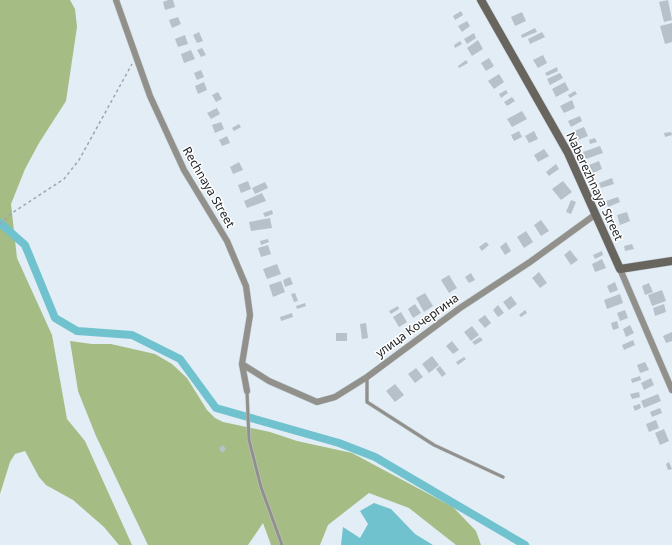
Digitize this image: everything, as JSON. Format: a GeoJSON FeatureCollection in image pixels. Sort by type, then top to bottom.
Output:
{"type":"FeatureCollection","features":[{"type":"Feature","properties":{"kind":"street","name":"Rechnaya Street"},"geometry":{"type":"LineString","coordinates":[[116,0],[150,96],[184,170],[227,241],[246,286],[250,315],[242,364],[247,390]]}},
{"type":"Feature","properties":{"kind":"street","name":"Naberezhnaya Street"},"geometry":{"type":"LineString","coordinates":[[481,0],[568,153],[672,390]]}},
{"type":"Feature","properties":{"kind":"street","name":"улица Кочергина"},"geometry":{"type":"LineString","coordinates":[[242,364],[269,381],[317,402],[335,397],[367,377],[460,308],[530,262],[596,214]]}},
{"type":"Feature","properties":{"kind":"street"},"geometry":{"type":"LineString","coordinates":[[620,269],[672,261]]}},
{"type":"Feature","properties":{"kind":"lane"},"geometry":{"type":"LineString","coordinates":[[367,377],[367,402],[434,445],[504,476]]}},
{"type":"Feature","properties":{"kind":"lane"},"geometry":{"type":"LineString","coordinates":[[247,390],[247,423],[249,440],[261,487],[282,545]]}},
{"type":"Feature","properties":{"kind":"path"},"geometry":{"type":"LineString","coordinates":[[0,224],[12,213],[64,179],[79,160],[136,57]]}},
{"type":"Feature","properties":{"kind":"green space"},"geometry":{"type":"Polygon","coordinates":[[[0,0],[70,0],[75,9],[77,27],[66,101],[39,143],[25,169],[11,204],[17,258],[52,335],[67,419],[85,441],[132,545],[119,545],[104,527],[73,500],[46,485],[39,477],[25,451],[15,454],[10,462],[0,494],[0,0]]]}},
{"type":"Feature","properties":{"kind":"green space"},"geometry":{"type":"Polygon","coordinates":[[[70,341],[92,344],[111,344],[155,354],[172,364],[187,378],[207,410],[215,418],[223,422],[270,432],[297,441],[352,453],[453,507],[476,531],[481,545],[456,545],[409,508],[369,493],[328,525],[320,545],[271,545],[263,523],[248,545],[148,545],[96,436],[78,391],[70,341]]]}},
{"type":"Feature","properties":{"kind":"water"},"geometry":{"type":"Polygon","coordinates":[[[374,503],[391,509],[415,534],[433,545],[341,545],[343,527],[360,538],[368,524],[360,511],[374,503]]]}},
{"type":"Feature","properties":{"kind":"building"},"geometry":{"type":"Polygon","coordinates":[[[173,0],[175,7],[165,10],[163,2],[173,0]]]}},
{"type":"Feature","properties":{"kind":"building"},"geometry":{"type":"Polygon","coordinates":[[[668,0],[672,20],[664,22],[659,2],[668,0]]]}},
{"type":"Feature","properties":{"kind":"building"},"geometry":{"type":"Polygon","coordinates":[[[461,11],[463,15],[455,20],[453,16],[461,11]]]}},
{"type":"Feature","properties":{"kind":"building"},"geometry":{"type":"Polygon","coordinates":[[[522,12],[526,21],[515,26],[511,17],[522,12]]]}},
{"type":"Feature","properties":{"kind":"building"},"geometry":{"type":"Polygon","coordinates":[[[178,17],[181,24],[172,28],[169,20],[178,17]]]}},
{"type":"Feature","properties":{"kind":"building"},"geometry":{"type":"Polygon","coordinates":[[[467,21],[470,26],[462,32],[458,26],[467,21]]]}},
{"type":"Feature","properties":{"kind":"building"},"geometry":{"type":"Polygon","coordinates":[[[672,23],[672,42],[665,44],[660,26],[672,23]]]}},
{"type":"Feature","properties":{"kind":"building"},"geometry":{"type":"Polygon","coordinates":[[[535,28],[537,32],[522,38],[521,35],[535,28]]]}},
{"type":"Feature","properties":{"kind":"building"},"geometry":{"type":"Polygon","coordinates":[[[199,32],[203,41],[197,43],[193,35],[199,32]]]}},
{"type":"Feature","properties":{"kind":"building"},"geometry":{"type":"Polygon","coordinates":[[[542,32],[545,37],[530,44],[528,39],[542,32]]]}},
{"type":"Feature","properties":{"kind":"building"},"geometry":{"type":"Polygon","coordinates":[[[474,33],[476,38],[467,44],[464,39],[474,33]]]}},
{"type":"Feature","properties":{"kind":"building"},"geometry":{"type":"Polygon","coordinates":[[[185,35],[188,44],[178,47],[175,39],[185,35]]]}},
{"type":"Feature","properties":{"kind":"building"},"geometry":{"type":"Polygon","coordinates":[[[478,40],[483,49],[472,56],[467,48],[478,40]]]}},
{"type":"Feature","properties":{"kind":"building"},"geometry":{"type":"Polygon","coordinates":[[[460,41],[462,44],[455,48],[454,45],[460,41]]]}},
{"type":"Feature","properties":{"kind":"building"},"geometry":{"type":"Polygon","coordinates":[[[202,48],[206,55],[201,57],[197,50],[202,48]]]}},
{"type":"Feature","properties":{"kind":"building"},"geometry":{"type":"Polygon","coordinates":[[[191,50],[195,59],[184,63],[181,54],[191,50]]]}},
{"type":"Feature","properties":{"kind":"building"},"geometry":{"type":"Polygon","coordinates":[[[543,55],[547,63],[538,68],[533,60],[543,55]]]}},
{"type":"Feature","properties":{"kind":"building"},"geometry":{"type":"Polygon","coordinates":[[[489,58],[494,66],[486,71],[481,63],[489,58]]]}},
{"type":"Feature","properties":{"kind":"building"},"geometry":{"type":"Polygon","coordinates":[[[466,60],[468,63],[459,68],[458,66],[466,60]]]}},
{"type":"Feature","properties":{"kind":"building"},"geometry":{"type":"Polygon","coordinates":[[[557,67],[558,71],[547,76],[545,73],[557,67]]]}},
{"type":"Feature","properties":{"kind":"building"},"geometry":{"type":"Polygon","coordinates":[[[201,70],[204,77],[197,80],[194,73],[201,70]]]}},
{"type":"Feature","properties":{"kind":"building"},"geometry":{"type":"Polygon","coordinates":[[[560,73],[563,78],[550,85],[547,79],[560,73]]]}},
{"type":"Feature","properties":{"kind":"building"},"geometry":{"type":"Polygon","coordinates":[[[499,74],[504,82],[494,89],[488,81],[499,74]]]}},
{"type":"Feature","properties":{"kind":"building"},"geometry":{"type":"Polygon","coordinates":[[[204,82],[207,90],[198,94],[195,86],[204,82]]]}},
{"type":"Feature","properties":{"kind":"building"},"geometry":{"type":"Polygon","coordinates":[[[565,82],[569,90],[556,97],[552,89],[565,82]]]}},
{"type":"Feature","properties":{"kind":"building"},"geometry":{"type":"Polygon","coordinates":[[[506,90],[508,93],[501,98],[499,94],[506,90]]]}},
{"type":"Feature","properties":{"kind":"building"},"geometry":{"type":"Polygon","coordinates":[[[575,91],[577,94],[570,98],[568,95],[575,91]]]}},
{"type":"Feature","properties":{"kind":"building"},"geometry":{"type":"Polygon","coordinates":[[[218,92],[222,99],[216,102],[212,95],[218,92]]]}},
{"type":"Feature","properties":{"kind":"building"},"geometry":{"type":"Polygon","coordinates":[[[512,97],[515,101],[507,106],[504,102],[512,97]]]}},
{"type":"Feature","properties":{"kind":"building"},"geometry":{"type":"Polygon","coordinates":[[[572,100],[575,108],[564,113],[560,106],[572,100]]]}},
{"type":"Feature","properties":{"kind":"building"},"geometry":{"type":"Polygon","coordinates":[[[217,108],[220,114],[211,119],[207,113],[217,108]]]}},
{"type":"Feature","properties":{"kind":"building"},"geometry":{"type":"Polygon","coordinates":[[[522,111],[527,119],[512,127],[507,119],[522,111]]]}},
{"type":"Feature","properties":{"kind":"building"},"geometry":{"type":"Polygon","coordinates":[[[580,116],[582,121],[571,127],[568,121],[580,116]]]}},
{"type":"Feature","properties":{"kind":"building"},"geometry":{"type":"Polygon","coordinates":[[[221,122],[224,129],[215,133],[212,125],[221,122]]]}},
{"type":"Feature","properties":{"kind":"building"},"geometry":{"type":"Polygon","coordinates":[[[239,124],[241,127],[234,131],[232,128],[239,124]]]}},
{"type":"Feature","properties":{"kind":"building"},"geometry":{"type":"Polygon","coordinates":[[[584,127],[588,136],[578,140],[574,131],[584,127]]]}},
{"type":"Feature","properties":{"kind":"building"},"geometry":{"type":"Polygon","coordinates":[[[519,131],[522,137],[514,141],[511,135],[519,131]]]}},
{"type":"Feature","properties":{"kind":"building"},"geometry":{"type":"Polygon","coordinates":[[[534,131],[538,139],[529,143],[525,136],[534,131]]]}},
{"type":"Feature","properties":{"kind":"building"},"geometry":{"type":"Polygon","coordinates":[[[671,132],[672,135],[665,137],[664,133],[671,132]]]}},
{"type":"Feature","properties":{"kind":"building"},"geometry":{"type":"Polygon","coordinates":[[[227,136],[230,143],[222,146],[219,140],[227,136]]]}},
{"type":"Feature","properties":{"kind":"building"},"geometry":{"type":"Polygon","coordinates":[[[595,138],[597,142],[590,144],[589,140],[595,138]]]}},
{"type":"Feature","properties":{"kind":"building"},"geometry":{"type":"Polygon","coordinates":[[[600,146],[603,153],[586,159],[583,152],[600,146]]]}},
{"type":"Feature","properties":{"kind":"building"},"geometry":{"type":"Polygon","coordinates":[[[544,149],[549,156],[538,162],[534,155],[544,149]]]}},
{"type":"Feature","properties":{"kind":"building"},"geometry":{"type":"Polygon","coordinates":[[[599,161],[602,169],[593,173],[589,165],[599,161]]]}},
{"type":"Feature","properties":{"kind":"building"},"geometry":{"type":"Polygon","coordinates":[[[239,162],[243,170],[233,174],[230,167],[239,162]]]}},
{"type":"Feature","properties":{"kind":"building"},"geometry":{"type":"Polygon","coordinates":[[[556,164],[559,169],[549,176],[546,172],[556,164]]]}},
{"type":"Feature","properties":{"kind":"building"},"geometry":{"type":"Polygon","coordinates":[[[612,178],[614,184],[601,188],[599,183],[612,178]]]}},
{"type":"Feature","properties":{"kind":"building"},"geometry":{"type":"Polygon","coordinates":[[[248,181],[251,189],[241,193],[238,185],[248,181]]]}},
{"type":"Feature","properties":{"kind":"building"},"geometry":{"type":"Polygon","coordinates":[[[563,181],[572,192],[561,200],[552,189],[563,181]]]}},
{"type":"Feature","properties":{"kind":"building"},"geometry":{"type":"Polygon","coordinates":[[[265,182],[268,188],[255,194],[252,188],[265,182]]]}},
{"type":"Feature","properties":{"kind":"building"},"geometry":{"type":"Polygon","coordinates":[[[262,193],[266,201],[247,208],[244,201],[262,193]]]}},
{"type":"Feature","properties":{"kind":"building"},"geometry":{"type":"Polygon","coordinates":[[[618,197],[620,202],[608,207],[606,201],[618,197]]]}},
{"type":"Feature","properties":{"kind":"building"},"geometry":{"type":"Polygon","coordinates":[[[571,200],[576,202],[571,214],[566,212],[571,200]]]}},
{"type":"Feature","properties":{"kind":"building"},"geometry":{"type":"Polygon","coordinates":[[[272,210],[273,214],[265,217],[263,213],[272,210]]]}},
{"type":"Feature","properties":{"kind":"building"},"geometry":{"type":"Polygon","coordinates":[[[627,212],[630,221],[620,225],[617,215],[627,212]]]}},
{"type":"Feature","properties":{"kind":"building"},"geometry":{"type":"Polygon","coordinates":[[[270,218],[272,228],[251,231],[249,222],[270,218]]]}},
{"type":"Feature","properties":{"kind":"building"},"geometry":{"type":"Polygon","coordinates":[[[541,220],[549,231],[541,236],[534,225],[541,220]]]}},
{"type":"Feature","properties":{"kind":"building"},"geometry":{"type":"Polygon","coordinates":[[[526,231],[533,242],[524,248],[517,237],[526,231]]]}},
{"type":"Feature","properties":{"kind":"building"},"geometry":{"type":"Polygon","coordinates":[[[268,239],[269,242],[261,245],[260,241],[268,239]]]}},
{"type":"Feature","properties":{"kind":"building"},"geometry":{"type":"Polygon","coordinates":[[[486,242],[489,245],[482,251],[479,247],[486,242]]]}},
{"type":"Feature","properties":{"kind":"building"},"geometry":{"type":"Polygon","coordinates":[[[506,242],[511,251],[505,255],[500,247],[506,242]]]}},
{"type":"Feature","properties":{"kind":"building"},"geometry":{"type":"Polygon","coordinates":[[[632,244],[634,249],[625,251],[624,246],[632,244]]]}},
{"type":"Feature","properties":{"kind":"building"},"geometry":{"type":"Polygon","coordinates":[[[268,245],[271,254],[261,257],[258,248],[268,245]]]}},
{"type":"Feature","properties":{"kind":"building"},"geometry":{"type":"Polygon","coordinates":[[[570,250],[578,260],[571,265],[564,255],[570,250]]]}},
{"type":"Feature","properties":{"kind":"building"},"geometry":{"type":"Polygon","coordinates":[[[602,251],[603,255],[595,259],[593,255],[602,251]]]}},
{"type":"Feature","properties":{"kind":"building"},"geometry":{"type":"Polygon","coordinates":[[[602,259],[606,268],[595,272],[592,264],[602,259]]]}},
{"type":"Feature","properties":{"kind":"building"},"geometry":{"type":"Polygon","coordinates":[[[277,264],[281,274],[267,279],[263,269],[277,264]]]}},
{"type":"Feature","properties":{"kind":"building"},"geometry":{"type":"Polygon","coordinates":[[[539,272],[547,283],[540,288],[532,278],[539,272]]]}},
{"type":"Feature","properties":{"kind":"building"},"geometry":{"type":"Polygon","coordinates":[[[471,273],[475,280],[469,283],[465,277],[471,273]]]}},
{"type":"Feature","properties":{"kind":"building"},"geometry":{"type":"Polygon","coordinates":[[[449,275],[457,288],[449,293],[441,280],[449,275]]]}},
{"type":"Feature","properties":{"kind":"building"},"geometry":{"type":"Polygon","coordinates":[[[290,277],[293,284],[285,287],[283,280],[290,277]]]}},
{"type":"Feature","properties":{"kind":"building"},"geometry":{"type":"Polygon","coordinates":[[[281,281],[285,292],[273,297],[269,285],[281,281]]]}},
{"type":"Feature","properties":{"kind":"building"},"geometry":{"type":"Polygon","coordinates":[[[615,282],[618,290],[610,293],[607,286],[615,282]]]}},
{"type":"Feature","properties":{"kind":"building"},"geometry":{"type":"Polygon","coordinates":[[[649,283],[653,292],[645,295],[642,286],[649,283]]]}},
{"type":"Feature","properties":{"kind":"building"},"geometry":{"type":"Polygon","coordinates":[[[662,290],[666,301],[652,306],[648,295],[662,290]]]}},
{"type":"Feature","properties":{"kind":"building"},"geometry":{"type":"Polygon","coordinates":[[[295,293],[298,301],[294,302],[291,294],[295,293]]]}},
{"type":"Feature","properties":{"kind":"building"},"geometry":{"type":"Polygon","coordinates":[[[425,293],[433,306],[424,312],[416,298],[425,293]]]}},
{"type":"Feature","properties":{"kind":"building"},"geometry":{"type":"Polygon","coordinates":[[[620,294],[623,303],[607,309],[604,300],[620,294]]]}},
{"type":"Feature","properties":{"kind":"building"},"geometry":{"type":"Polygon","coordinates":[[[511,296],[517,304],[509,310],[503,302],[511,296]]]}},
{"type":"Feature","properties":{"kind":"building"},"geometry":{"type":"Polygon","coordinates":[[[305,303],[306,306],[297,309],[296,306],[305,303]]]}},
{"type":"Feature","properties":{"kind":"building"},"geometry":{"type":"Polygon","coordinates":[[[415,304],[421,313],[413,318],[408,309],[415,304]]]}},
{"type":"Feature","properties":{"kind":"building"},"geometry":{"type":"Polygon","coordinates":[[[664,304],[666,312],[655,316],[653,308],[664,304]]]}},
{"type":"Feature","properties":{"kind":"building"},"geometry":{"type":"Polygon","coordinates":[[[498,305],[504,313],[498,317],[493,310],[498,305]]]}},
{"type":"Feature","properties":{"kind":"building"},"geometry":{"type":"Polygon","coordinates":[[[398,306],[399,309],[391,314],[389,311],[398,306]]]}},
{"type":"Feature","properties":{"kind":"building"},"geometry":{"type":"Polygon","coordinates":[[[525,310],[527,313],[521,317],[519,315],[525,310]]]}},
{"type":"Feature","properties":{"kind":"building"},"geometry":{"type":"Polygon","coordinates":[[[625,310],[628,318],[620,321],[617,313],[625,310]]]}},
{"type":"Feature","properties":{"kind":"building"},"geometry":{"type":"Polygon","coordinates":[[[401,312],[407,322],[399,327],[393,317],[401,312]]]}},
{"type":"Feature","properties":{"kind":"building"},"geometry":{"type":"Polygon","coordinates":[[[292,313],[293,317],[281,321],[280,317],[292,313]]]}},
{"type":"Feature","properties":{"kind":"building"},"geometry":{"type":"Polygon","coordinates":[[[485,315],[491,323],[485,328],[478,320],[485,315]]]}},
{"type":"Feature","properties":{"kind":"building"},"geometry":{"type":"Polygon","coordinates":[[[617,321],[619,328],[613,330],[611,323],[617,321]]]}},
{"type":"Feature","properties":{"kind":"building"},"geometry":{"type":"Polygon","coordinates":[[[366,323],[368,338],[362,339],[360,324],[366,323]]]}},
{"type":"Feature","properties":{"kind":"building"},"geometry":{"type":"Polygon","coordinates":[[[630,325],[634,333],[626,337],[623,329],[630,325]]]}},
{"type":"Feature","properties":{"kind":"building"},"geometry":{"type":"Polygon","coordinates":[[[472,326],[479,335],[471,341],[464,332],[472,326]]]}},
{"type":"Feature","properties":{"kind":"building"},"geometry":{"type":"Polygon","coordinates":[[[672,332],[672,341],[666,343],[663,336],[672,332]]]}},
{"type":"Feature","properties":{"kind":"building"},"geometry":{"type":"Polygon","coordinates":[[[336,333],[347,333],[347,341],[336,341],[336,333]]]}},
{"type":"Feature","properties":{"kind":"building"},"geometry":{"type":"Polygon","coordinates":[[[480,337],[483,340],[475,345],[472,342],[480,337]]]}},
{"type":"Feature","properties":{"kind":"building"},"geometry":{"type":"Polygon","coordinates":[[[633,340],[635,345],[624,350],[622,345],[633,340]]]}},
{"type":"Feature","properties":{"kind":"building"},"geometry":{"type":"Polygon","coordinates":[[[452,341],[459,350],[453,354],[446,346],[452,341]]]}},
{"type":"Feature","properties":{"kind":"building"},"geometry":{"type":"Polygon","coordinates":[[[432,356],[439,365],[429,373],[422,364],[432,356]]]}},
{"type":"Feature","properties":{"kind":"building"},"geometry":{"type":"Polygon","coordinates":[[[464,357],[466,359],[458,365],[456,362],[464,357]]]}},
{"type":"Feature","properties":{"kind":"building"},"geometry":{"type":"Polygon","coordinates":[[[645,362],[649,370],[640,373],[637,365],[645,362]]]}},
{"type":"Feature","properties":{"kind":"building"},"geometry":{"type":"Polygon","coordinates":[[[440,366],[446,374],[442,377],[436,369],[440,366]]]}},
{"type":"Feature","properties":{"kind":"building"},"geometry":{"type":"Polygon","coordinates":[[[416,368],[423,377],[415,383],[408,374],[416,368]]]}},
{"type":"Feature","properties":{"kind":"building"},"geometry":{"type":"Polygon","coordinates":[[[640,376],[641,380],[632,383],[631,379],[640,376]]]}},
{"type":"Feature","properties":{"kind":"building"},"geometry":{"type":"Polygon","coordinates":[[[651,378],[654,385],[644,390],[641,383],[651,378]]]}},
{"type":"Feature","properties":{"kind":"building"},"geometry":{"type":"Polygon","coordinates":[[[395,384],[404,395],[395,402],[386,391],[395,384]]]}},
{"type":"Feature","properties":{"kind":"building"},"geometry":{"type":"Polygon","coordinates":[[[639,392],[640,397],[632,399],[630,394],[639,392]]]}},
{"type":"Feature","properties":{"kind":"building"},"geometry":{"type":"Polygon","coordinates":[[[658,394],[661,401],[644,408],[641,401],[658,394]]]}},
{"type":"Feature","properties":{"kind":"building"},"geometry":{"type":"Polygon","coordinates":[[[640,404],[641,408],[635,411],[633,406],[640,404]]]}},
{"type":"Feature","properties":{"kind":"building"},"geometry":{"type":"Polygon","coordinates":[[[660,408],[662,413],[652,417],[650,412],[660,408]]]}},
{"type":"Feature","properties":{"kind":"building"},"geometry":{"type":"Polygon","coordinates":[[[656,420],[659,428],[649,432],[646,424],[656,420]]]}},
{"type":"Feature","properties":{"kind":"building"},"geometry":{"type":"Polygon","coordinates":[[[664,429],[669,441],[660,445],[655,433],[664,429]]]}},
{"type":"Feature","properties":{"kind":"building"},"geometry":{"type":"Polygon","coordinates":[[[223,445],[226,449],[222,453],[219,448],[223,445]]]}},
{"type":"Feature","properties":{"kind":"building"},"geometry":{"type":"Polygon","coordinates":[[[669,462],[672,469],[668,470],[666,464],[669,462]]]}},
{"type":"Feature","properties":{"kind":"waterway"},"geometry":{"type":"LineString","coordinates":[[0,223],[25,245],[55,318],[77,331],[132,335],[180,359],[216,408],[339,443],[375,457],[525,545]]}}]}
